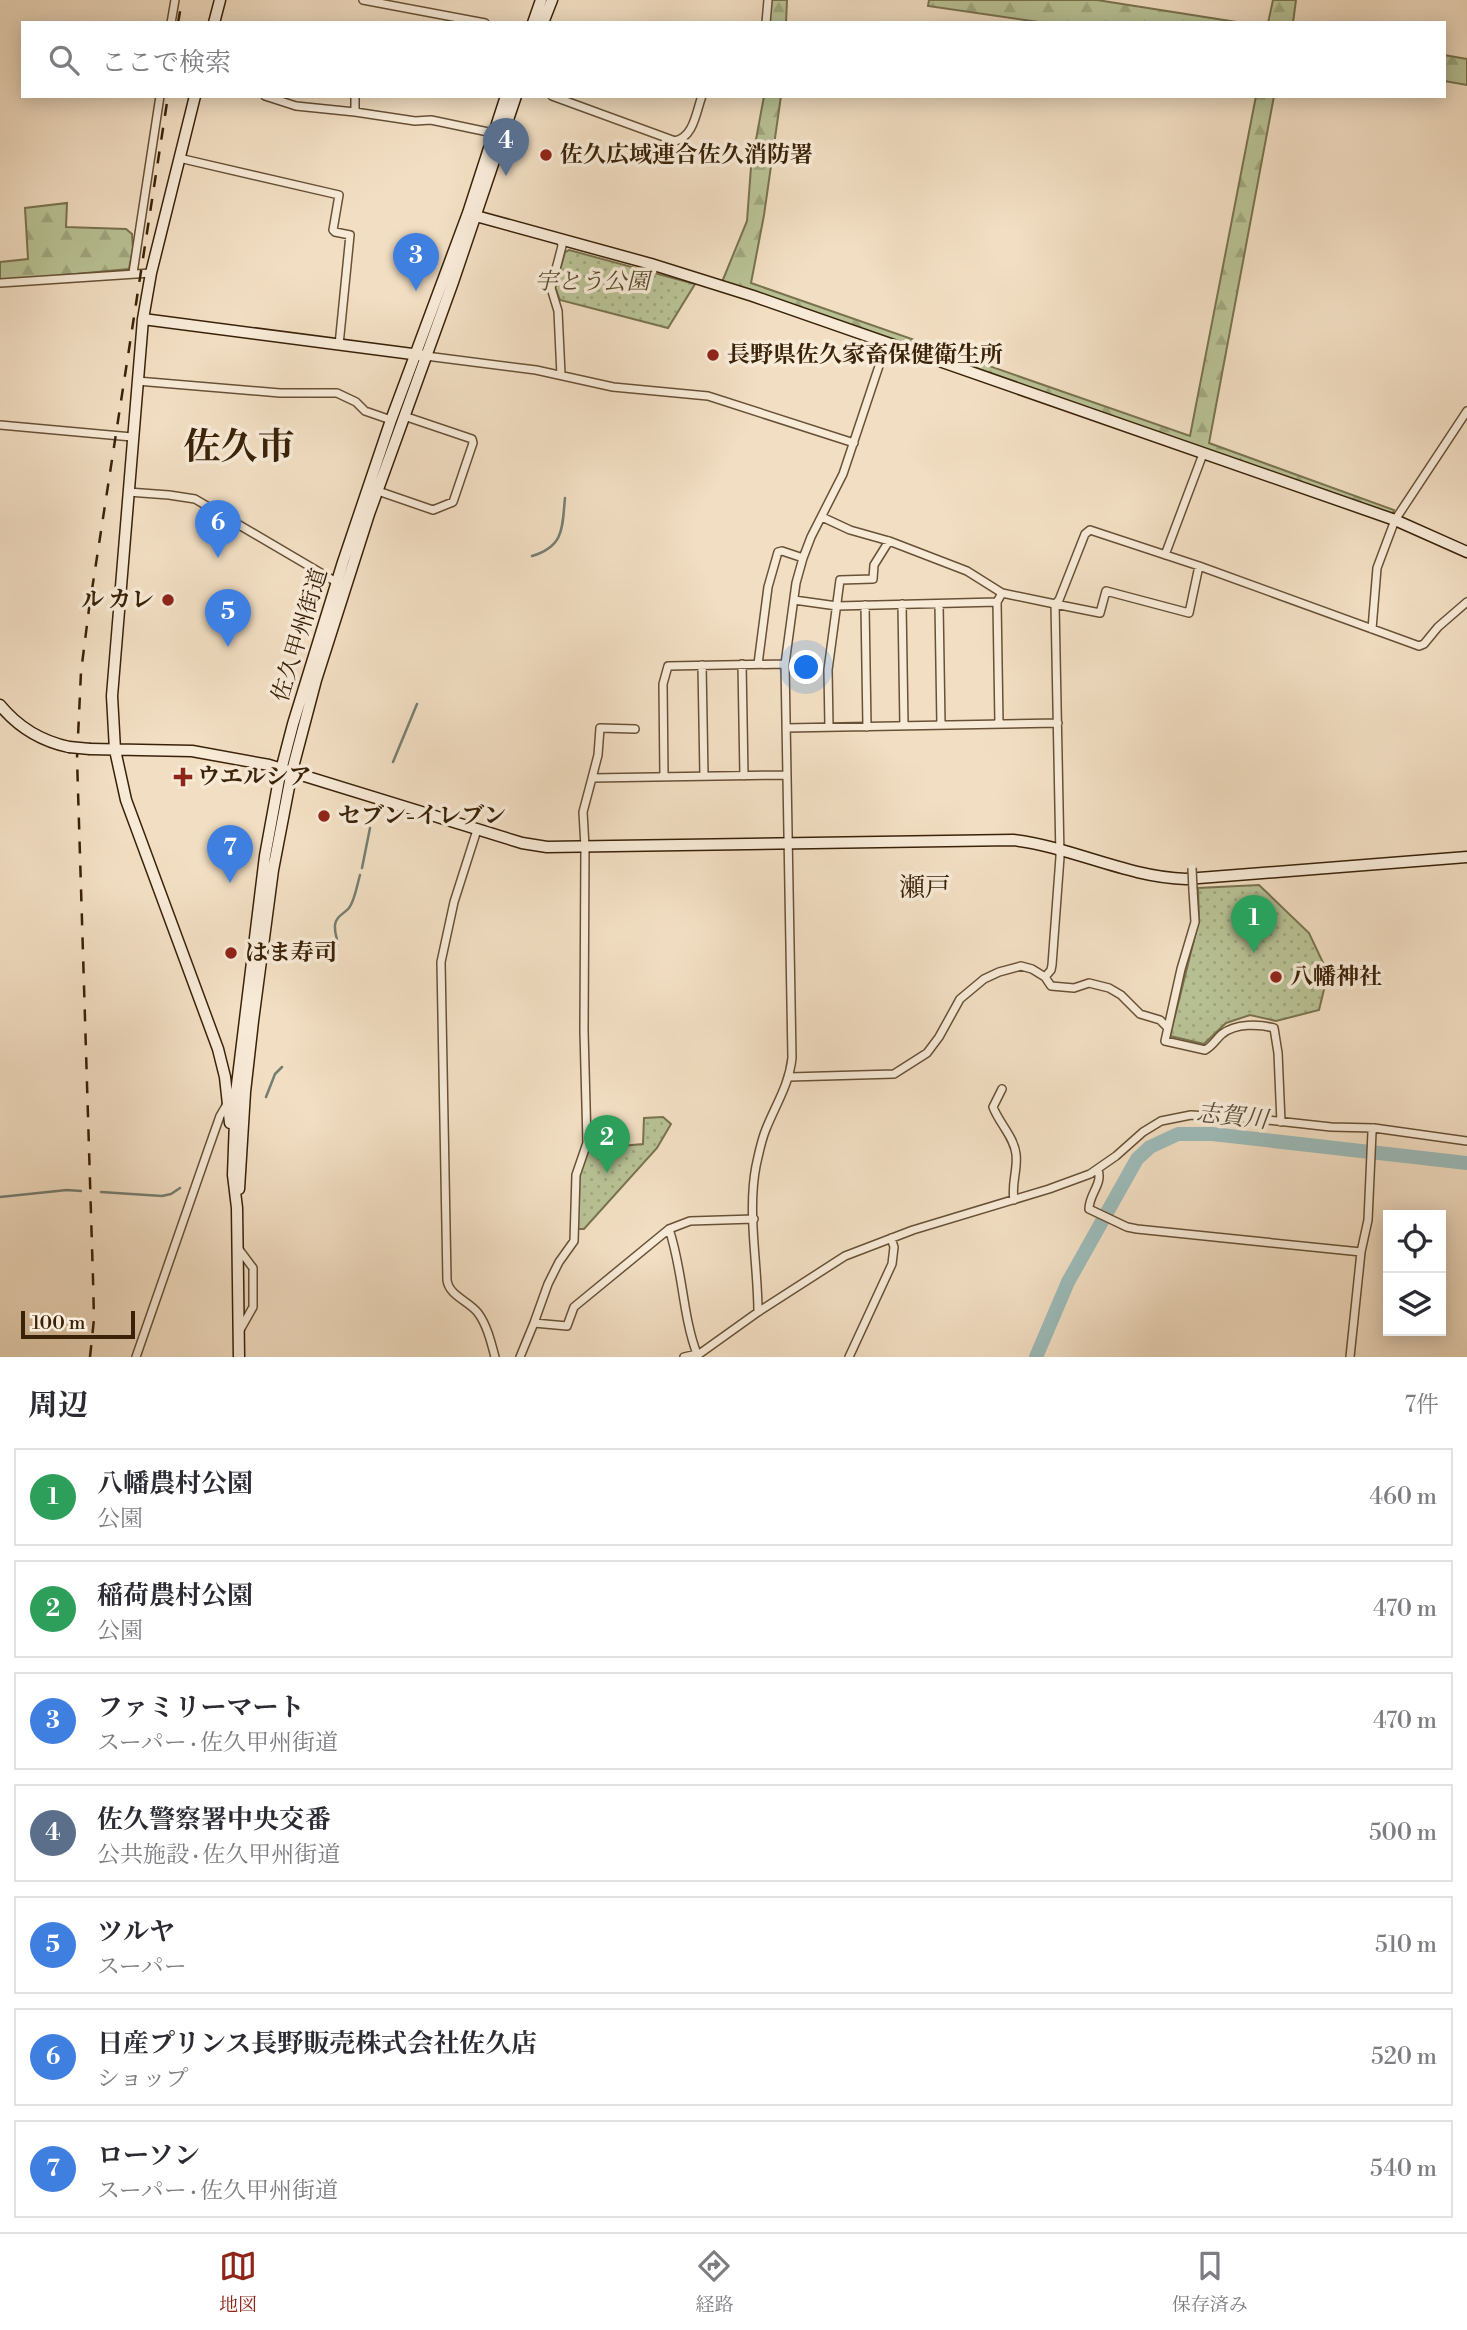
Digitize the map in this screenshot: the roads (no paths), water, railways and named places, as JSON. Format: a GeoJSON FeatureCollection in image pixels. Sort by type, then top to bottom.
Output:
{"type":"FeatureCollection","features":[{"type":"Feature","properties":{"kind":"street"},"geometry":{"type":"LineString","coordinates":[[171,21],[174,0]]}},
{"type":"Feature","properties":{"kind":"street"},"geometry":{"type":"LineString","coordinates":[[215,21],[220,0]]}},
{"type":"Feature","properties":{"kind":"street"},"geometry":{"type":"LineString","coordinates":[[363,0],[475,21]]}},
{"type":"Feature","properties":{"kind":"street"},"geometry":{"type":"LineString","coordinates":[[534,21],[541,0]]}},
{"type":"Feature","properties":{"kind":"street"},"geometry":{"type":"LineString","coordinates":[[544,21],[552,0]]}},
{"type":"Feature","properties":{"kind":"street"},"geometry":{"type":"LineString","coordinates":[[766,21],[768,0]]}},
{"type":"Feature","properties":{"kind":"street"},"geometry":{"type":"LineString","coordinates":[[133,273],[160,98]]}},
{"type":"Feature","properties":{"kind":"street"},"geometry":{"type":"LineString","coordinates":[[194,98],[143,319],[113,670],[112,718],[122,788],[218,1049],[231,1075],[243,1119]]}},
{"type":"Feature","properties":{"kind":"street"},"geometry":{"type":"LineString","coordinates":[[271,98],[296,106],[415,121],[431,120],[493,133]]}},
{"type":"Feature","properties":{"kind":"street"},"geometry":{"type":"LineString","coordinates":[[355,98],[355,112]]}},
{"type":"Feature","properties":{"kind":"street","name":"佐久甲州街道"},"geometry":{"type":"LineString","coordinates":[[373,489],[404,416],[421,355],[505,98]]}},
{"type":"Feature","properties":{"kind":"street","name":"佐久甲州街道"},"geometry":{"type":"LineString","coordinates":[[237,1208],[233,1175],[236,1093],[265,856],[281,769],[373,489],[391,420],[421,355],[476,216],[515,98]]}},
{"type":"Feature","properties":{"kind":"street"},"geometry":{"type":"LineString","coordinates":[[557,98],[675,141],[682,139],[689,132],[701,98]]}},
{"type":"Feature","properties":{"kind":"street"},"geometry":{"type":"LineString","coordinates":[[179,158],[339,195],[332,230],[350,235],[339,345]]}},
{"type":"Feature","properties":{"kind":"street"},"geometry":{"type":"LineString","coordinates":[[476,216],[677,272],[887,342],[1395,520],[1467,552]]}},
{"type":"Feature","properties":{"kind":"street"},"geometry":{"type":"LineString","coordinates":[[561,241],[551,288],[558,311],[561,375]]}},
{"type":"Feature","properties":{"kind":"street"},"geometry":{"type":"LineString","coordinates":[[0,283],[152,273]]}},
{"type":"Feature","properties":{"kind":"street"},"geometry":{"type":"LineString","coordinates":[[143,319],[516,367],[613,387],[708,396],[854,443]]}},
{"type":"Feature","properties":{"kind":"street"},"geometry":{"type":"LineString","coordinates":[[758,1312],[755,1170],[765,1131],[782,1099],[789,1077],[792,1053],[785,664],[803,558],[844,474],[887,342]]}},
{"type":"Feature","properties":{"kind":"street"},"geometry":{"type":"LineString","coordinates":[[137,382],[280,393],[337,393],[356,402],[365,411],[391,420]]}},
{"type":"Feature","properties":{"kind":"street"},"geometry":{"type":"LineString","coordinates":[[1372,629],[1377,568],[1395,520],[1467,411]]}},
{"type":"Feature","properties":{"kind":"street"},"geometry":{"type":"LineString","coordinates":[[373,489],[433,510],[453,502],[473,443],[472,439],[404,416]]}},
{"type":"Feature","properties":{"kind":"street"},"geometry":{"type":"LineString","coordinates":[[0,425],[132,437]]}},
{"type":"Feature","properties":{"kind":"street"},"geometry":{"type":"LineString","coordinates":[[1165,555],[1203,453]]}},
{"type":"Feature","properties":{"kind":"street"},"geometry":{"type":"LineString","coordinates":[[128,492],[195,499],[341,584]]}},
{"type":"Feature","properties":{"kind":"street"},"geometry":{"type":"LineString","coordinates":[[822,517],[850,530],[888,541],[973,573],[1002,593],[1100,613],[1107,591],[1189,612],[1199,566]]}},
{"type":"Feature","properties":{"kind":"street"},"geometry":{"type":"LineString","coordinates":[[1045,977],[1052,965],[1059,849],[1055,604],[1087,532],[1094,531],[1199,566],[1422,646],[1438,627],[1467,602]]}},
{"type":"Feature","properties":{"kind":"street"},"geometry":{"type":"LineString","coordinates":[[829,727],[828,670],[840,580],[874,578],[874,565],[888,541]]}},
{"type":"Feature","properties":{"kind":"street"},"geometry":{"type":"LineString","coordinates":[[758,664],[768,587],[778,552],[803,558]]}},
{"type":"Feature","properties":{"kind":"street","name":"佐久甲州街道"},"geometry":{"type":"LineString","coordinates":[[239,1357],[237,1208],[243,1119],[273,870],[292,771],[341,584]]}},
{"type":"Feature","properties":{"kind":"street"},"geometry":{"type":"LineString","coordinates":[[999,724],[997,602],[1002,593]]}},
{"type":"Feature","properties":{"kind":"street"},"geometry":{"type":"LineString","coordinates":[[794,600],[837,606],[997,602]]}},
{"type":"Feature","properties":{"kind":"street"},"geometry":{"type":"LineString","coordinates":[[902,604],[904,726]]}},
{"type":"Feature","properties":{"kind":"street"},"geometry":{"type":"LineString","coordinates":[[939,604],[941,725]]}},
{"type":"Feature","properties":{"kind":"street"},"geometry":{"type":"LineString","coordinates":[[865,605],[867,727]]}},
{"type":"Feature","properties":{"kind":"street"},"geometry":{"type":"LineString","coordinates":[[742,664],[744,776]]}},
{"type":"Feature","properties":{"kind":"street"},"geometry":{"type":"LineString","coordinates":[[664,777],[663,684],[668,666],[785,664]]}},
{"type":"Feature","properties":{"kind":"street"},"geometry":{"type":"LineString","coordinates":[[702,665],[704,776]]}},
{"type":"Feature","properties":{"kind":"street"},"geometry":{"type":"LineString","coordinates":[[0,705],[27,730],[44,740],[69,747],[192,751],[225,756],[292,771],[533,846],[585,848],[1013,840],[1059,849],[1141,873],[1176,878],[1467,858]]}},
{"type":"Feature","properties":{"kind":"street"},"geometry":{"type":"LineString","coordinates":[[786,728],[1058,723]]}},
{"type":"Feature","properties":{"kind":"street"},"geometry":{"type":"LineString","coordinates":[[520,1357],[548,1284],[574,1241],[576,1175],[587,1143],[583,812],[598,755],[600,728],[635,729]]}},
{"type":"Feature","properties":{"kind":"street"},"geometry":{"type":"LineString","coordinates":[[592,778],[786,775]]}},
{"type":"Feature","properties":{"kind":"street"},"geometry":{"type":"LineString","coordinates":[[477,830],[454,902],[441,962],[447,1280],[452,1292],[478,1313],[495,1357]]}},
{"type":"Feature","properties":{"kind":"street"},"geometry":{"type":"LineString","coordinates":[[1192,868],[1195,922],[1165,1041],[1205,1050],[1233,1028],[1275,1028],[1281,1122]]}},
{"type":"Feature","properties":{"kind":"street"},"geometry":{"type":"LineString","coordinates":[[789,1077],[894,1074],[927,1053],[960,999],[984,979],[1021,966],[1045,977],[1051,986],[1074,989],[1089,983],[1110,988],[1140,1014],[1160,1020],[1167,1027]]}},
{"type":"Feature","properties":{"kind":"street"},"geometry":{"type":"LineString","coordinates":[[218,1049],[228,1102],[233,1175]]}},
{"type":"Feature","properties":{"kind":"street"},"geometry":{"type":"LineString","coordinates":[[1002,1089],[993,1107],[1016,1153],[1014,1200]]}},
{"type":"Feature","properties":{"kind":"street"},"geometry":{"type":"LineString","coordinates":[[136,1357],[220,1116],[228,1102]]}},
{"type":"Feature","properties":{"kind":"street"},"geometry":{"type":"LineString","coordinates":[[684,1357],[696,1356],[838,1259],[891,1238],[1049,1189],[1098,1170],[1143,1132],[1161,1121],[1191,1115],[1467,1140]]}},
{"type":"Feature","properties":{"kind":"street"},"geometry":{"type":"LineString","coordinates":[[1350,1357],[1361,1252],[1368,1220],[1373,1130]]}},
{"type":"Feature","properties":{"kind":"street"},"geometry":{"type":"LineString","coordinates":[[1098,1170],[1099,1181],[1088,1204],[1091,1210],[1127,1227],[1361,1252]]}},
{"type":"Feature","properties":{"kind":"street"},"geometry":{"type":"LineString","coordinates":[[534,1323],[566,1326],[574,1307],[669,1229],[696,1220],[754,1219]]}},
{"type":"Feature","properties":{"kind":"street"},"geometry":{"type":"LineString","coordinates":[[669,1229],[696,1356]]}},
{"type":"Feature","properties":{"kind":"street"},"geometry":{"type":"LineString","coordinates":[[849,1357],[892,1264],[894,1247],[891,1238]]}},
{"type":"Feature","properties":{"kind":"street"},"geometry":{"type":"LineString","coordinates":[[238,1248],[253,1268],[253,1307],[239,1332]]}},
{"type":"Feature","properties":{"kind":"waterway"},"geometry":{"type":"LineString","coordinates":[[532,556],[551,547],[560,534],[565,498]]}},
{"type":"Feature","properties":{"kind":"waterway"},"geometry":{"type":"LineString","coordinates":[[393,762],[417,704]]}},
{"type":"Feature","properties":{"kind":"waterway"},"geometry":{"type":"LineString","coordinates":[[362,868],[370,828]]}},
{"type":"Feature","properties":{"kind":"waterway"},"geometry":{"type":"LineString","coordinates":[[331,957],[337,944],[336,922],[351,905],[360,875]]}},
{"type":"Feature","properties":{"kind":"waterway"},"geometry":{"type":"LineString","coordinates":[[266,1097],[275,1074],[282,1067]]}},
{"type":"Feature","properties":{"kind":"waterway","name":"志賀川"},"geometry":{"type":"LineString","coordinates":[[1036,1357],[1068,1282],[1137,1159],[1150,1147],[1178,1134],[1212,1134],[1467,1163]]}},
{"type":"Feature","properties":{"kind":"waterway"},"geometry":{"type":"LineString","coordinates":[[101,1192],[162,1196],[180,1188]]}},
{"type":"Feature","properties":{"kind":"waterway"},"geometry":{"type":"LineString","coordinates":[[0,1197],[81,1191]]}},
{"type":"Feature","properties":{"kind":"railway"},"geometry":{"type":"LineString","coordinates":[[178,21],[182,0]]}},
{"type":"Feature","properties":{"kind":"railway"},"geometry":{"type":"LineString","coordinates":[[90,1357],[94,1319],[77,758],[81,672],[168,98]]}},
{"type":"Feature","properties":{"kind":"place","name":"佐久広域連合佐久消防署"},"geometry":{"type":"Point","coordinates":[546,155]}},
{"type":"Feature","properties":{"kind":"place","name":"佐久警察署中央交番"},"geometry":{"type":"Point","coordinates":[506,176]}},
{"type":"Feature","properties":{"kind":"place","name":"ファミリーマート"},"geometry":{"type":"Point","coordinates":[416,291]}},
{"type":"Feature","properties":{"kind":"place","name":"長野県佐久家畜保健衛生所"},"geometry":{"type":"Point","coordinates":[713,355]}},
{"type":"Feature","properties":{"kind":"place","name":"日産プリンス長野販売株式会社佐久店"},"geometry":{"type":"Point","coordinates":[218,558]}},
{"type":"Feature","properties":{"kind":"place","name":"ル カレ"},"geometry":{"type":"Point","coordinates":[168,600]}},
{"type":"Feature","properties":{"kind":"place","name":"ツルヤ"},"geometry":{"type":"Point","coordinates":[228,647]}},
{"type":"Feature","properties":{"kind":"place","name":"ウエルシア"},"geometry":{"type":"Point","coordinates":[183,777]}},
{"type":"Feature","properties":{"kind":"place","name":"セブン-イレブン"},"geometry":{"type":"Point","coordinates":[324,816]}},
{"type":"Feature","properties":{"kind":"place","name":"ローソン"},"geometry":{"type":"Point","coordinates":[230,883]}},
{"type":"Feature","properties":{"kind":"place","name":"はま寿司"},"geometry":{"type":"Point","coordinates":[231,953]}},
{"type":"Feature","properties":{"kind":"place","name":"八幡農村公園"},"geometry":{"type":"Point","coordinates":[1254,953]}},
{"type":"Feature","properties":{"kind":"place","name":"八幡神社"},"geometry":{"type":"Point","coordinates":[1276,977]}},
{"type":"Feature","properties":{"kind":"place","name":"稲荷農村公園"},"geometry":{"type":"Point","coordinates":[607,1173]}},
{"type":"Feature","properties":{"kind":"district","name":"佐久市"},"geometry":{"type":"Point","coordinates":[239,448]}},
{"type":"Feature","properties":{"kind":"district","name":"瀬戸"},"geometry":{"type":"Point","coordinates":[925,888]}},
{"type":"Feature","properties":{"kind":"park label","name":"宇とう公園"},"geometry":{"type":"Point","coordinates":[592,282]}}]}
